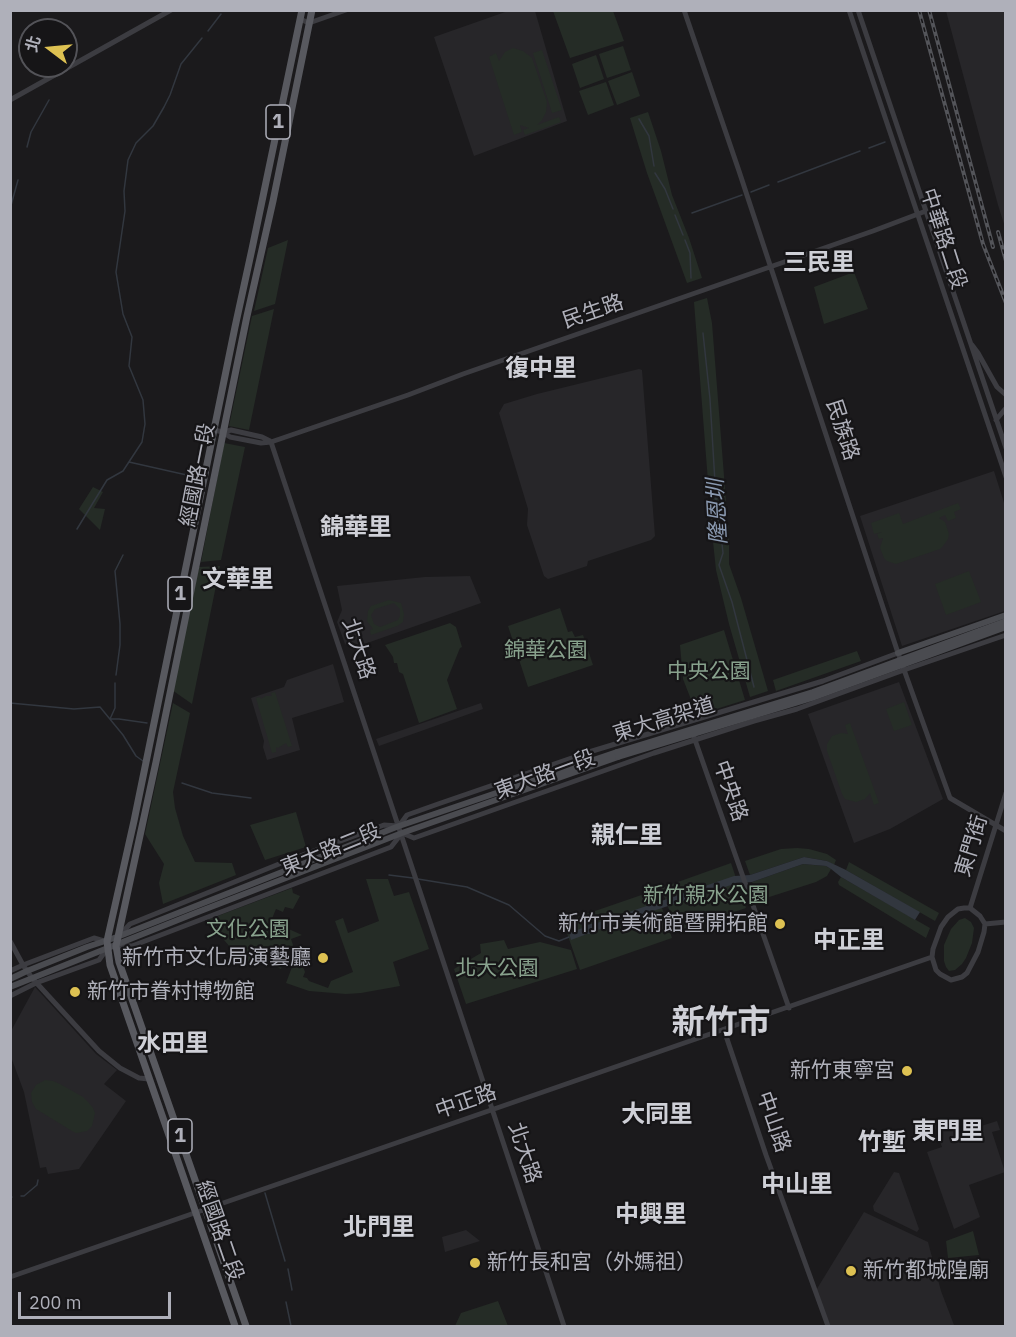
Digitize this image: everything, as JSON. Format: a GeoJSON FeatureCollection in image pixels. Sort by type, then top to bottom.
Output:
{"type":"FeatureCollection","features":[{"type":"Feature","properties":{"kind":"main road","name":"經國路一段"},"geometry":{"type":"LineString","coordinates":[[107,945],[302,10]]}},
{"type":"Feature","properties":{"kind":"main road","name":"經國路一段"},"geometry":{"type":"LineString","coordinates":[[116,946],[153,779],[312,10]]}},
{"type":"Feature","properties":{"kind":"main road"},"geometry":{"type":"LineString","coordinates":[[898,653],[1005,615]]}},
{"type":"Feature","properties":{"kind":"main road","name":"東大高架道"},"geometry":{"type":"LineString","coordinates":[[399,826],[813,692],[1005,621]]}},
{"type":"Feature","properties":{"kind":"main road","name":"東大高架道"},"geometry":{"type":"LineString","coordinates":[[402,833],[618,754],[812,698],[1005,627]]}},
{"type":"Feature","properties":{"kind":"main road","name":"東大路二段"},"geometry":{"type":"LineString","coordinates":[[10,987],[34,980],[107,945],[117,937],[399,826]]}},
{"type":"Feature","properties":{"kind":"main road","name":"東大路二段"},"geometry":{"type":"LineString","coordinates":[[10,980],[25,968],[87,947],[116,946],[402,833]]}},
{"type":"Feature","properties":{"kind":"main road","name":"經國路二段"},"geometry":{"type":"LineString","coordinates":[[107,945],[110,965],[235,1326]]}},
{"type":"Feature","properties":{"kind":"main road","name":"經國路二段"},"geometry":{"type":"LineString","coordinates":[[116,946],[119,962],[246,1326]]}},
{"type":"Feature","properties":{"kind":"street"},"geometry":{"type":"LineString","coordinates":[[10,100],[171,10]]}},
{"type":"Feature","properties":{"kind":"street"},"geometry":{"type":"LineString","coordinates":[[300,19],[309,23],[346,10]]}},
{"type":"Feature","properties":{"kind":"street","name":"民族路"},"geometry":{"type":"LineString","coordinates":[[684,10],[898,653],[950,798],[1005,831]]}},
{"type":"Feature","properties":{"kind":"street","name":"中華路二段"},"geometry":{"type":"LineString","coordinates":[[849,10],[1005,477]]}},
{"type":"Feature","properties":{"kind":"street","name":"中華路二段"},"geometry":{"type":"LineString","coordinates":[[858,10],[1005,448]]}},
{"type":"Feature","properties":{"kind":"street","name":"民生路"},"geometry":{"type":"LineString","coordinates":[[271,442],[926,211]]}},
{"type":"Feature","properties":{"kind":"street"},"geometry":{"type":"LineString","coordinates":[[969,342],[978,353],[997,387],[1005,395]]}},
{"type":"Feature","properties":{"kind":"street"},"geometry":{"type":"LineString","coordinates":[[996,420],[1005,408]]}},
{"type":"Feature","properties":{"kind":"street"},"geometry":{"type":"LineString","coordinates":[[214,430],[223,432],[231,430],[262,437],[271,442]]}},
{"type":"Feature","properties":{"kind":"street","name":"北大路"},"geometry":{"type":"LineString","coordinates":[[271,442],[564,1326]]}},
{"type":"Feature","properties":{"kind":"street","name":"東大路一段"},"geometry":{"type":"LineString","coordinates":[[402,833],[414,838],[695,740],[797,709],[1005,635]]}},
{"type":"Feature","properties":{"kind":"street","name":"東大路一段"},"geometry":{"type":"LineString","coordinates":[[399,826],[407,815],[590,752],[823,681],[898,653]]}},
{"type":"Feature","properties":{"kind":"street","name":"中央路"},"geometry":{"type":"LineString","coordinates":[[689,721],[789,1008]]}},
{"type":"Feature","properties":{"kind":"street","name":"東門街"},"geometry":{"type":"LineString","coordinates":[[970,908],[1005,794]]}},
{"type":"Feature","properties":{"kind":"street"},"geometry":{"type":"LineString","coordinates":[[970,908],[980,916],[985,924],[978,952],[967,973],[951,980],[940,974],[936,970],[932,957],[938,935],[948,917],[958,909],[970,908]]}},
{"type":"Feature","properties":{"kind":"street"},"geometry":{"type":"LineString","coordinates":[[985,924],[1005,922]]}},
{"type":"Feature","properties":{"kind":"street"},"geometry":{"type":"LineString","coordinates":[[10,940],[34,980],[99,1051],[120,1068],[139,1078],[149,1079]]}},
{"type":"Feature","properties":{"kind":"street","name":"中正路"},"geometry":{"type":"LineString","coordinates":[[10,1277],[932,957]]}},
{"type":"Feature","properties":{"kind":"street","name":"東大路二段"},"geometry":{"type":"LineString","coordinates":[[10,971],[25,968]]}},
{"type":"Feature","properties":{"kind":"street","name":"東大路二段"},"geometry":{"type":"LineString","coordinates":[[10,996],[34,980]]}},
{"type":"Feature","properties":{"kind":"street","name":"中山路"},"geometry":{"type":"LineString","coordinates":[[724,1030],[765,1155],[828,1326]]}},
{"type":"Feature","properties":{"kind":"shaded area"},"geometry":{"type":"Polygon","coordinates":[[[508,11],[535,11],[567,121],[474,156],[434,37],[508,11]]]}},
{"type":"Feature","properties":{"kind":"shaded area"},"geometry":{"type":"Polygon","coordinates":[[[946,11],[1005,11],[1005,227],[998,205],[946,11]]]}},
{"type":"Feature","properties":{"kind":"shaded area"},"geometry":{"type":"Polygon","coordinates":[[[642,370],[655,536],[651,540],[588,561],[587,566],[548,579],[544,576],[527,525],[528,509],[499,413],[504,404],[642,370]]]}},
{"type":"Feature","properties":{"kind":"shaded area"},"geometry":{"type":"Polygon","coordinates":[[[994,471],[1005,506],[1005,611],[902,646],[860,516],[994,471]]]}},
{"type":"Feature","properties":{"kind":"shaded area"},"geometry":{"type":"Polygon","coordinates":[[[470,576],[481,603],[353,648],[345,644],[337,622],[342,610],[337,586],[425,577],[470,576]]]}},
{"type":"Feature","properties":{"kind":"shaded area"},"geometry":{"type":"Polygon","coordinates":[[[333,664],[344,702],[292,718],[300,750],[267,760],[263,747],[264,741],[251,698],[284,687],[287,680],[333,664]]]}},
{"type":"Feature","properties":{"kind":"shaded area"},"geometry":{"type":"Polygon","coordinates":[[[899,682],[943,799],[890,829],[854,843],[808,714],[899,682]]]}},
{"type":"Feature","properties":{"kind":"shaded area"},"geometry":{"type":"Polygon","coordinates":[[[481,703],[483,709],[379,746],[376,739],[481,703]]]}},
{"type":"Feature","properties":{"kind":"shaded area"},"geometry":{"type":"Polygon","coordinates":[[[804,857],[827,861],[846,870],[920,912],[915,920],[826,866],[803,864],[752,882],[737,883],[571,940],[569,933],[589,924],[734,876],[750,875],[804,857]]]}},
{"type":"Feature","properties":{"kind":"shaded area"},"geometry":{"type":"Polygon","coordinates":[[[35,987],[96,1054],[117,1070],[104,1084],[126,1101],[79,1169],[48,1174],[46,1167],[40,1168],[24,1092],[11,1057],[11,1031],[35,987]]]}},
{"type":"Feature","properties":{"kind":"shaded area"},"geometry":{"type":"Polygon","coordinates":[[[954,1119],[959,1133],[997,1121],[1000,1130],[992,1132],[1005,1172],[969,1185],[980,1217],[954,1229],[927,1152],[942,1147],[934,1126],[954,1119]]]}},
{"type":"Feature","properties":{"kind":"shaded area"},"geometry":{"type":"Polygon","coordinates":[[[894,1172],[899,1173],[919,1229],[917,1232],[874,1211],[873,1206],[894,1172]]]}},
{"type":"Feature","properties":{"kind":"shaded area"},"geometry":{"type":"Polygon","coordinates":[[[864,1212],[928,1242],[941,1291],[954,1325],[828,1326],[815,1292],[864,1212]]]}},
{"type":"Feature","properties":{"kind":"shaded area"},"geometry":{"type":"Polygon","coordinates":[[[466,1230],[480,1241],[445,1252],[442,1237],[466,1230]]]}},
{"type":"Feature","properties":{"kind":"green space"},"geometry":{"type":"Polygon","coordinates":[[[553,11],[613,11],[624,41],[570,58],[553,11]]]}},
{"type":"Feature","properties":{"kind":"green space"},"geometry":{"type":"Polygon","coordinates":[[[623,46],[631,70],[607,78],[599,54],[623,46]]]}},
{"type":"Feature","properties":{"kind":"green space"},"geometry":{"type":"Polygon","coordinates":[[[513,48],[523,51],[532,58],[547,102],[546,112],[537,125],[559,117],[561,122],[525,135],[523,130],[529,128],[520,125],[522,132],[514,135],[489,57],[496,53],[499,61],[505,52],[513,48]]]}},
{"type":"Feature","properties":{"kind":"green space"},"geometry":{"type":"Polygon","coordinates":[[[542,50],[562,110],[552,113],[533,53],[542,50]]]}},
{"type":"Feature","properties":{"kind":"green space"},"geometry":{"type":"Polygon","coordinates":[[[596,55],[604,79],[580,88],[572,64],[596,55]]]}},
{"type":"Feature","properties":{"kind":"green space"},"geometry":{"type":"Polygon","coordinates":[[[632,72],[640,96],[617,105],[608,81],[632,72]]]}},
{"type":"Feature","properties":{"kind":"green space"},"geometry":{"type":"Polygon","coordinates":[[[606,82],[614,105],[588,115],[579,91],[606,82]]]}},
{"type":"Feature","properties":{"kind":"green space"},"geometry":{"type":"Polygon","coordinates":[[[648,112],[672,195],[702,278],[687,283],[647,173],[630,118],[648,112]]]}},
{"type":"Feature","properties":{"kind":"green space"},"geometry":{"type":"Polygon","coordinates":[[[288,240],[275,304],[254,311],[268,248],[288,240]]]}},
{"type":"Feature","properties":{"kind":"green space"},"geometry":{"type":"Polygon","coordinates":[[[854,272],[868,309],[824,324],[814,287],[854,272]]]}},
{"type":"Feature","properties":{"kind":"green space"},"geometry":{"type":"Polygon","coordinates":[[[707,298],[712,323],[727,514],[711,520],[694,302],[707,298]]]}},
{"type":"Feature","properties":{"kind":"green space"},"geometry":{"type":"Polygon","coordinates":[[[274,309],[249,430],[229,426],[252,316],[274,309]]]}},
{"type":"Feature","properties":{"kind":"green space"},"geometry":{"type":"Polygon","coordinates":[[[224,443],[245,447],[221,560],[201,562],[224,443]]]}},
{"type":"Feature","properties":{"kind":"green space"},"geometry":{"type":"Polygon","coordinates":[[[93,487],[103,492],[94,508],[105,509],[100,530],[79,509],[93,487]]]}},
{"type":"Feature","properties":{"kind":"green space"},"geometry":{"type":"Polygon","coordinates":[[[958,503],[961,509],[954,512],[956,518],[948,521],[945,515],[939,518],[945,522],[949,534],[940,549],[896,564],[884,558],[880,548],[883,538],[879,539],[877,534],[882,532],[874,534],[871,523],[899,513],[903,524],[958,503]]]}},
{"type":"Feature","properties":{"kind":"green space"},"geometry":{"type":"Polygon","coordinates":[[[729,525],[729,564],[768,691],[750,697],[716,570],[712,532],[729,525]]]}},
{"type":"Feature","properties":{"kind":"green space"},"geometry":{"type":"Polygon","coordinates":[[[220,566],[192,704],[172,690],[199,567],[220,566]]]}},
{"type":"Feature","properties":{"kind":"green space"},"geometry":{"type":"Polygon","coordinates":[[[969,571],[981,602],[946,615],[935,584],[969,571]]]}},
{"type":"Feature","properties":{"kind":"green space"},"geometry":{"type":"Polygon","coordinates":[[[389,600],[401,603],[404,614],[403,622],[371,635],[370,630],[373,629],[367,621],[371,606],[389,600]],[[394,603],[375,609],[371,615],[374,624],[380,627],[398,620],[400,609],[394,603]]]}},
{"type":"Feature","properties":{"kind":"green space","name":"錦華公園"},"geometry":{"type":"Polygon","coordinates":[[[560,608],[568,632],[572,631],[575,637],[583,635],[593,665],[528,687],[508,626],[560,608]]]}},
{"type":"Feature","properties":{"kind":"green space"},"geometry":{"type":"Polygon","coordinates":[[[450,623],[456,627],[462,647],[447,680],[457,709],[419,723],[403,674],[399,672],[397,663],[394,663],[385,645],[450,623]]]}},
{"type":"Feature","properties":{"kind":"green space","name":"中央公園"},"geometry":{"type":"Polygon","coordinates":[[[724,630],[745,700],[697,715],[683,679],[680,645],[724,630]]]}},
{"type":"Feature","properties":{"kind":"green space"},"geometry":{"type":"Polygon","coordinates":[[[857,651],[861,661],[776,691],[773,680],[857,651]]]}},
{"type":"Feature","properties":{"kind":"green space"},"geometry":{"type":"Polygon","coordinates":[[[275,692],[292,746],[288,747],[286,743],[276,747],[276,752],[272,753],[256,698],[272,696],[271,693],[275,692]]]}},
{"type":"Feature","properties":{"kind":"green space"},"geometry":{"type":"Polygon","coordinates":[[[904,702],[912,725],[894,731],[886,709],[904,702]]]}},
{"type":"Feature","properties":{"kind":"green space"},"geometry":{"type":"Polygon","coordinates":[[[173,703],[190,713],[173,792],[183,836],[195,862],[232,863],[236,875],[163,904],[159,883],[164,864],[145,834],[173,703]]]}},
{"type":"Feature","properties":{"kind":"green space"},"geometry":{"type":"Polygon","coordinates":[[[850,723],[879,803],[874,805],[870,793],[865,799],[856,802],[845,799],[827,751],[827,744],[832,736],[841,733],[848,734],[845,725],[850,723]]]}},
{"type":"Feature","properties":{"kind":"green space"},"geometry":{"type":"Polygon","coordinates":[[[296,812],[306,847],[265,860],[250,825],[296,812]]]}},
{"type":"Feature","properties":{"kind":"green space"},"geometry":{"type":"Polygon","coordinates":[[[797,848],[827,854],[836,860],[834,865],[827,861],[804,857],[750,875],[745,861],[781,849],[797,848]]]}},
{"type":"Feature","properties":{"kind":"green space"},"geometry":{"type":"Polygon","coordinates":[[[849,862],[939,913],[935,921],[846,870],[849,862]]]}},
{"type":"Feature","properties":{"kind":"green space","name":"新竹親水公園"},"geometry":{"type":"Polygon","coordinates":[[[731,863],[746,908],[677,931],[661,888],[731,863]]]}},
{"type":"Feature","properties":{"kind":"green space"},"geometry":{"type":"Polygon","coordinates":[[[803,864],[826,866],[831,869],[827,876],[816,882],[760,900],[752,882],[803,864]]]}},
{"type":"Feature","properties":{"kind":"green space"},"geometry":{"type":"Polygon","coordinates":[[[841,877],[930,928],[926,938],[839,885],[841,877]]]}},
{"type":"Feature","properties":{"kind":"green space","name":"文化公園"},"geometry":{"type":"Polygon","coordinates":[[[366,879],[388,879],[394,896],[409,892],[429,949],[393,962],[400,986],[346,994],[309,991],[286,983],[295,959],[290,945],[281,969],[253,956],[250,963],[230,947],[207,920],[292,888],[293,893],[300,896],[293,909],[285,907],[283,912],[276,909],[271,921],[302,935],[291,939],[305,972],[303,977],[328,988],[331,981],[353,972],[335,921],[343,918],[348,933],[379,921],[366,879]]]}},
{"type":"Feature","properties":{"kind":"green space"},"geometry":{"type":"Polygon","coordinates":[[[656,890],[672,938],[580,970],[563,922],[656,890]]]}},
{"type":"Feature","properties":{"kind":"green space"},"geometry":{"type":"Polygon","coordinates":[[[965,918],[974,928],[972,943],[962,964],[955,970],[949,971],[944,961],[944,945],[951,929],[959,920],[965,918]]]}},
{"type":"Feature","properties":{"kind":"green space","name":"北大公園"},"geometry":{"type":"Polygon","coordinates":[[[504,940],[508,949],[540,942],[571,950],[577,969],[466,1004],[454,969],[481,953],[480,944],[504,940]]]}},
{"type":"Feature","properties":{"kind":"green space"},"geometry":{"type":"Polygon","coordinates":[[[45,1080],[60,1084],[89,1103],[95,1113],[92,1126],[87,1131],[76,1133],[36,1109],[31,1093],[36,1085],[45,1080]]]}},
{"type":"Feature","properties":{"kind":"green space"},"geometry":{"type":"Polygon","coordinates":[[[973,1231],[979,1255],[948,1258],[946,1241],[973,1231]]]}},
{"type":"Feature","properties":{"kind":"green space"},"geometry":{"type":"Polygon","coordinates":[[[498,1301],[508,1326],[455,1326],[461,1313],[498,1301]]]}},
{"type":"Feature","properties":{"kind":"waterway"},"geometry":{"type":"LineString","coordinates":[[208,31],[221,14]]}},
{"type":"Feature","properties":{"kind":"waterway"},"geometry":{"type":"LineString","coordinates":[[77,529],[107,480],[123,471],[142,442],[145,424],[143,400],[129,366],[132,337],[123,314],[116,272],[125,211],[124,191],[128,160],[136,143],[153,126],[164,107],[181,64],[202,38]]}},
{"type":"Feature","properties":{"kind":"waterway"},"geometry":{"type":"LineString","coordinates":[[27,147],[31,132],[49,100]]}},
{"type":"Feature","properties":{"kind":"waterway","name":"隆恩圳"},"geometry":{"type":"LineString","coordinates":[[639,119],[649,136],[654,166]]}},
{"type":"Feature","properties":{"kind":"waterway"},"geometry":{"type":"LineString","coordinates":[[869,148],[885,142]]}},
{"type":"Feature","properties":{"kind":"waterway"},"geometry":{"type":"LineString","coordinates":[[778,182],[860,151]]}},
{"type":"Feature","properties":{"kind":"waterway","name":"隆恩圳"},"geometry":{"type":"LineString","coordinates":[[655,173],[673,209]]}},
{"type":"Feature","properties":{"kind":"waterway"},"geometry":{"type":"LineString","coordinates":[[10,209],[18,180]]}},
{"type":"Feature","properties":{"kind":"waterway"},"geometry":{"type":"LineString","coordinates":[[751,192],[769,185]]}},
{"type":"Feature","properties":{"kind":"waterway"},"geometry":{"type":"LineString","coordinates":[[692,213],[742,195]]}},
{"type":"Feature","properties":{"kind":"waterway","name":"隆恩圳"},"geometry":{"type":"LineString","coordinates":[[675,215],[683,235]]}},
{"type":"Feature","properties":{"kind":"waterway","name":"隆恩圳"},"geometry":{"type":"LineString","coordinates":[[685,240],[690,253],[691,278]]}},
{"type":"Feature","properties":{"kind":"waterway","name":"隆恩圳"},"geometry":{"type":"LineString","coordinates":[[703,333],[710,399],[717,516],[723,553],[719,565],[732,602],[754,687]]}},
{"type":"Feature","properties":{"kind":"waterway"},"geometry":{"type":"LineString","coordinates":[[129,462],[200,478]]}},
{"type":"Feature","properties":{"kind":"waterway"},"geometry":{"type":"LineString","coordinates":[[116,675],[120,624],[115,571],[123,555]]}},
{"type":"Feature","properties":{"kind":"waterway"},"geometry":{"type":"LineString","coordinates":[[115,683],[115,708],[110,719],[147,723]]}},
{"type":"Feature","properties":{"kind":"waterway"},"geometry":{"type":"LineString","coordinates":[[10,703],[74,709],[100,707],[123,735],[136,756],[143,761]]}},
{"type":"Feature","properties":{"kind":"waterway"},"geometry":{"type":"LineString","coordinates":[[182,783],[212,793],[251,798]]}},
{"type":"Feature","properties":{"kind":"waterway"},"geometry":{"type":"LineString","coordinates":[[389,875],[413,878]]}},
{"type":"Feature","properties":{"kind":"waterway"},"geometry":{"type":"LineString","coordinates":[[418,879],[467,887],[509,905],[545,936],[559,941],[569,937]]}},
{"type":"Feature","properties":{"kind":"waterway"},"geometry":{"type":"LineString","coordinates":[[21,1196],[37,1185],[38,1180]]}},
{"type":"Feature","properties":{"kind":"waterway"},"geometry":{"type":"LineString","coordinates":[[265,1193],[285,1261]]}},
{"type":"Feature","properties":{"kind":"waterway"},"geometry":{"type":"LineString","coordinates":[[288,1269],[292,1290]]}},
{"type":"Feature","properties":{"kind":"waterway"},"geometry":{"type":"LineString","coordinates":[[286,1302],[291,1326]]}},
{"type":"Feature","properties":{"kind":"railway"},"geometry":{"type":"LineString","coordinates":[[919,10],[983,244],[1006,303]]}},
{"type":"Feature","properties":{"kind":"railway"},"geometry":{"type":"LineString","coordinates":[[929,10],[993,247]]}},
{"type":"Feature","properties":{"kind":"railway"},"geometry":{"type":"LineString","coordinates":[[998,232],[1006,261]]}},
{"type":"Feature","properties":{"kind":"place","name":"新竹市美術館暨開拓館"},"geometry":{"type":"Point","coordinates":[780,924]}},
{"type":"Feature","properties":{"kind":"place","name":"新竹市文化局演藝廳"},"geometry":{"type":"Point","coordinates":[323,958]}},
{"type":"Feature","properties":{"kind":"place","name":"新竹市眷村博物館"},"geometry":{"type":"Point","coordinates":[75,992]}},
{"type":"Feature","properties":{"kind":"place","name":"新竹東寧宮"},"geometry":{"type":"Point","coordinates":[907,1071]}},
{"type":"Feature","properties":{"kind":"place","name":"新竹長和宮（外媽祖）"},"geometry":{"type":"Point","coordinates":[475,1263]}},
{"type":"Feature","properties":{"kind":"place","name":"新竹都城隍廟"},"geometry":{"type":"Point","coordinates":[851,1271]}},
{"type":"Feature","properties":{"kind":"district","name":"三民里"},"geometry":{"type":"Point","coordinates":[819,263]}},
{"type":"Feature","properties":{"kind":"district","name":"復中里"},"geometry":{"type":"Point","coordinates":[541,369]}},
{"type":"Feature","properties":{"kind":"district","name":"錦華里"},"geometry":{"type":"Point","coordinates":[356,528]}},
{"type":"Feature","properties":{"kind":"district","name":"文華里"},"geometry":{"type":"Point","coordinates":[238,580]}},
{"type":"Feature","properties":{"kind":"district","name":"親仁里"},"geometry":{"type":"Point","coordinates":[627,836]}},
{"type":"Feature","properties":{"kind":"district","name":"中正里"},"geometry":{"type":"Point","coordinates":[849,941]}},
{"type":"Feature","properties":{"kind":"district","name":"新竹市"},"geometry":{"type":"Point","coordinates":[721,1023]}},
{"type":"Feature","properties":{"kind":"district","name":"水田里"},"geometry":{"type":"Point","coordinates":[173,1044]}},
{"type":"Feature","properties":{"kind":"district","name":"大同里"},"geometry":{"type":"Point","coordinates":[657,1115]}},
{"type":"Feature","properties":{"kind":"district","name":"東門里"},"geometry":{"type":"Point","coordinates":[948,1132]}},
{"type":"Feature","properties":{"kind":"district","name":"竹塹"},"geometry":{"type":"Point","coordinates":[882,1143]}},
{"type":"Feature","properties":{"kind":"district","name":"中山里"},"geometry":{"type":"Point","coordinates":[797,1185]}},
{"type":"Feature","properties":{"kind":"district","name":"中興里"},"geometry":{"type":"Point","coordinates":[651,1215]}},
{"type":"Feature","properties":{"kind":"district","name":"北門里"},"geometry":{"type":"Point","coordinates":[379,1228]}}]}
